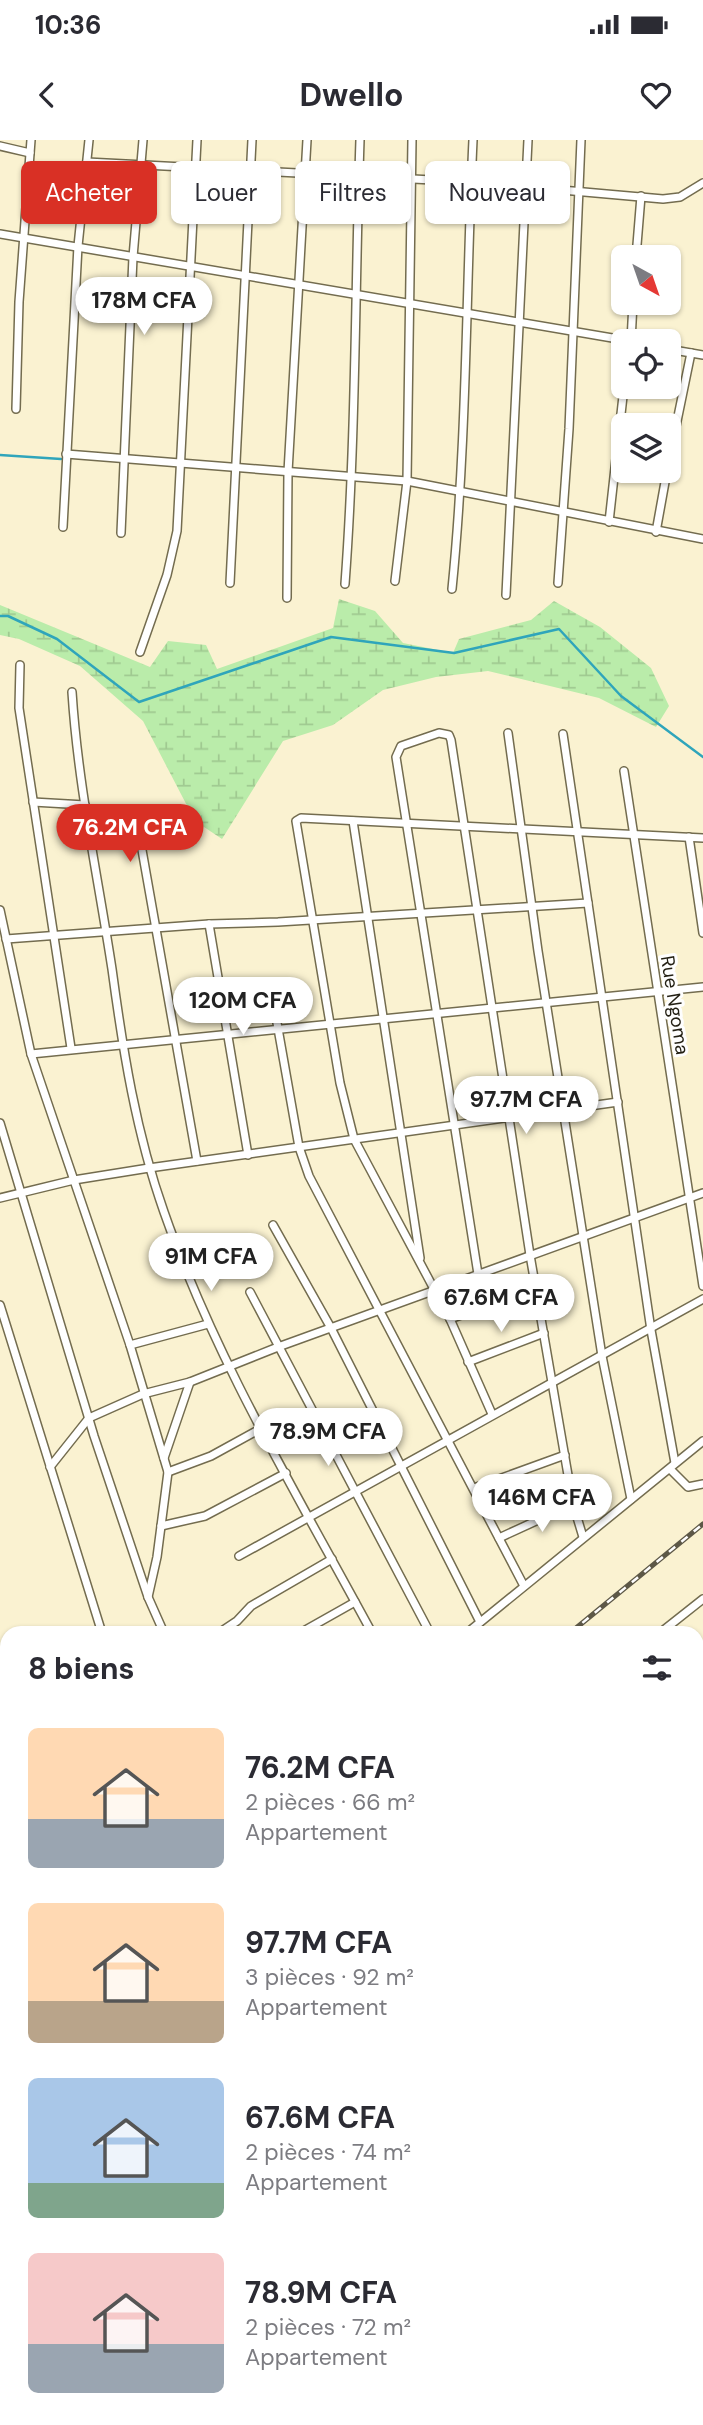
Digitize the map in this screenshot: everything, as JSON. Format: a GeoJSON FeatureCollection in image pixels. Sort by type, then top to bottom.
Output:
{"type":"FeatureCollection","features":[{"type":"Feature","properties":{"kind":"street"},"geometry":{"type":"LineString","coordinates":[[16,409],[31,140]]}},
{"type":"Feature","properties":{"kind":"street"},"geometry":{"type":"LineString","coordinates":[[87,161],[89,140]]}},
{"type":"Feature","properties":{"kind":"street"},"geometry":{"type":"LineString","coordinates":[[141,161],[142,140]]}},
{"type":"Feature","properties":{"kind":"street"},"geometry":{"type":"LineString","coordinates":[[196,161],[197,140]]}},
{"type":"Feature","properties":{"kind":"street"},"geometry":{"type":"LineString","coordinates":[[250,161],[251,140]]}},
{"type":"Feature","properties":{"kind":"street"},"geometry":{"type":"LineString","coordinates":[[306,161],[307,140]]}},
{"type":"Feature","properties":{"kind":"street"},"geometry":{"type":"LineString","coordinates":[[359,161],[360,140]]}},
{"type":"Feature","properties":{"kind":"street"},"geometry":{"type":"LineString","coordinates":[[412,140],[411,178],[425,179]]}},
{"type":"Feature","properties":{"kind":"street"},"geometry":{"type":"LineString","coordinates":[[472,161],[473,140]]}},
{"type":"Feature","properties":{"kind":"street"},"geometry":{"type":"LineString","coordinates":[[528,140],[528,161]]}},
{"type":"Feature","properties":{"kind":"street"},"geometry":{"type":"LineString","coordinates":[[558,583],[565,513],[581,140]]}},
{"type":"Feature","properties":{"kind":"street"},"geometry":{"type":"LineString","coordinates":[[0,146],[30,153]]}},
{"type":"Feature","properties":{"kind":"street"},"geometry":{"type":"LineString","coordinates":[[570,189],[680,197],[703,183]]}},
{"type":"Feature","properties":{"kind":"street"},"geometry":{"type":"LineString","coordinates":[[637,245],[641,196]]}},
{"type":"Feature","properties":{"kind":"street"},"geometry":{"type":"LineString","coordinates":[[63,527],[80,224]]}},
{"type":"Feature","properties":{"kind":"street"},"geometry":{"type":"LineString","coordinates":[[121,533],[136,224]]}},
{"type":"Feature","properties":{"kind":"street"},"geometry":{"type":"LineString","coordinates":[[140,652],[167,575],[177,531],[193,224]]}},
{"type":"Feature","properties":{"kind":"street"},"geometry":{"type":"LineString","coordinates":[[230,583],[247,224]]}},
{"type":"Feature","properties":{"kind":"street"},"geometry":{"type":"LineString","coordinates":[[287,598],[288,472],[304,224]]}},
{"type":"Feature","properties":{"kind":"street"},"geometry":{"type":"LineString","coordinates":[[345,584],[353,478],[357,224]]}},
{"type":"Feature","properties":{"kind":"street"},"geometry":{"type":"LineString","coordinates":[[396,582],[407,481],[411,224]]}},
{"type":"Feature","properties":{"kind":"street"},"geometry":{"type":"LineString","coordinates":[[452,589],[461,493],[469,224]]}},
{"type":"Feature","properties":{"kind":"street"},"geometry":{"type":"LineString","coordinates":[[506,595],[526,224]]}},
{"type":"Feature","properties":{"kind":"street"},"geometry":{"type":"LineString","coordinates":[[0,234],[611,337]]}},
{"type":"Feature","properties":{"kind":"street"},"geometry":{"type":"LineString","coordinates":[[681,352],[703,355]]}},
{"type":"Feature","properties":{"kind":"street"},"geometry":{"type":"LineString","coordinates":[[679,413],[691,354]]}},
{"type":"Feature","properties":{"kind":"street"},"geometry":{"type":"LineString","coordinates":[[609,522],[623,399]]}},
{"type":"Feature","properties":{"kind":"street"},"geometry":{"type":"LineString","coordinates":[[66,454],[407,481],[656,532],[703,539]]}},
{"type":"Feature","properties":{"kind":"street"},"geometry":{"type":"LineString","coordinates":[[656,532],[665,483]]}},
{"type":"Feature","properties":{"kind":"street"},"geometry":{"type":"LineString","coordinates":[[20,665],[19,708],[71,1048]]}},
{"type":"Feature","properties":{"kind":"street"},"geometry":{"type":"LineString","coordinates":[[72,692],[85,805],[105,933],[123,1043],[149,1168],[208,1324],[368,1626]]}},
{"type":"Feature","properties":{"kind":"street"},"geometry":{"type":"LineString","coordinates":[[478,1274],[406,824],[397,751],[401,746],[445,733],[451,740],[530,1255],[554,1381],[573,1504],[583,1537]]}},
{"type":"Feature","properties":{"kind":"street"},"geometry":{"type":"LineString","coordinates":[[508,733],[562,1108],[602,1356],[631,1499]]}},
{"type":"Feature","properties":{"kind":"street"},"geometry":{"type":"LineString","coordinates":[[563,733],[672,1466],[685,1485],[703,1484]]}},
{"type":"Feature","properties":{"kind":"street","name":"Rue Ngoma"},"geometry":{"type":"LineString","coordinates":[[624,771],[631,833],[703,1286]]}},
{"type":"Feature","properties":{"kind":"street"},"geometry":{"type":"LineString","coordinates":[[33,802],[85,805]]}},
{"type":"Feature","properties":{"kind":"street"},"geometry":{"type":"LineString","coordinates":[[88,820],[130,812],[136,816],[146,876],[159,929],[197,1161]]}},
{"type":"Feature","properties":{"kind":"street"},"geometry":{"type":"LineString","coordinates":[[492,1415],[450,1319],[354,1139],[340,1083],[295,829],[296,821],[301,818],[703,838]]}},
{"type":"Feature","properties":{"kind":"street"},"geometry":{"type":"LineString","coordinates":[[353,821],[421,1262]]}},
{"type":"Feature","properties":{"kind":"street"},"geometry":{"type":"LineString","coordinates":[[689,837],[703,933]]}},
{"type":"Feature","properties":{"kind":"street"},"geometry":{"type":"LineString","coordinates":[[6,939],[209,924],[588,903]]}},
{"type":"Feature","properties":{"kind":"street"},"geometry":{"type":"LineString","coordinates":[[0,909],[31,1054],[130,1345],[168,1472],[148,1597]]}},
{"type":"Feature","properties":{"kind":"street"},"geometry":{"type":"LineString","coordinates":[[209,924],[247,1155]]}},
{"type":"Feature","properties":{"kind":"street"},"geometry":{"type":"LineString","coordinates":[[31,1054],[176,1037],[703,987]]}},
{"type":"Feature","properties":{"kind":"street"},"geometry":{"type":"LineString","coordinates":[[271,989],[299,1147],[322,1204],[524,1586]]}},
{"type":"Feature","properties":{"kind":"street"},"geometry":{"type":"LineString","coordinates":[[0,1198],[74,1180],[149,1168],[509,1115],[618,1102]]}},
{"type":"Feature","properties":{"kind":"street"},"geometry":{"type":"LineString","coordinates":[[0,1123],[89,1418],[148,1597],[161,1626]]}},
{"type":"Feature","properties":{"kind":"street"},"geometry":{"type":"LineString","coordinates":[[50,1467],[89,1418],[143,1394],[190,1382],[278,1347],[703,1193]]}},
{"type":"Feature","properties":{"kind":"street"},"geometry":{"type":"LineString","coordinates":[[273,1225],[331,1328],[480,1622]]}},
{"type":"Feature","properties":{"kind":"street"},"geometry":{"type":"LineString","coordinates":[[450,1319],[536,1287]]}},
{"type":"Feature","properties":{"kind":"street"},"geometry":{"type":"LineString","coordinates":[[250,1292],[426,1626]]}},
{"type":"Feature","properties":{"kind":"street"},"geometry":{"type":"LineString","coordinates":[[239,1556],[703,1299]]}},
{"type":"Feature","properties":{"kind":"street"},"geometry":{"type":"LineString","coordinates":[[0,1306],[100,1626]]}},
{"type":"Feature","properties":{"kind":"street"},"geometry":{"type":"LineString","coordinates":[[130,1345],[208,1324]]}},
{"type":"Feature","properties":{"kind":"street"},"geometry":{"type":"LineString","coordinates":[[468,1362],[544,1333]]}},
{"type":"Feature","properties":{"kind":"street"},"geometry":{"type":"LineString","coordinates":[[164,1458],[190,1382]]}},
{"type":"Feature","properties":{"kind":"street"},"geometry":{"type":"LineString","coordinates":[[168,1472],[211,1456],[262,1428]]}},
{"type":"Feature","properties":{"kind":"street"},"geometry":{"type":"LineString","coordinates":[[475,1626],[703,1440]]}},
{"type":"Feature","properties":{"kind":"street"},"geometry":{"type":"LineString","coordinates":[[474,1488],[565,1455]]}},
{"type":"Feature","properties":{"kind":"street"},"geometry":{"type":"LineString","coordinates":[[161,1526],[205,1516],[286,1473]]}},
{"type":"Feature","properties":{"kind":"street"},"geometry":{"type":"LineString","coordinates":[[499,1538],[573,1504]]}},
{"type":"Feature","properties":{"kind":"street"},"geometry":{"type":"LineString","coordinates":[[230,1626],[251,1606],[332,1559]]}},
{"type":"Feature","properties":{"kind":"street"},"geometry":{"type":"LineString","coordinates":[[669,1626],[703,1600]]}},
{"type":"Feature","properties":{"kind":"street"},"geometry":{"type":"LineString","coordinates":[[312,1626],[355,1602]]}},
{"type":"Feature","properties":{"kind":"green space"},"geometry":{"type":"Polygon","coordinates":[[[339,599],[375,611],[403,643],[453,653],[459,639],[531,620],[554,601],[600,627],[651,668],[669,706],[656,727],[599,698],[488,671],[436,677],[383,690],[333,725],[283,741],[222,839],[195,821],[143,721],[80,666],[19,639],[0,635],[0,605],[150,667],[168,641],[206,645],[217,669],[333,628],[339,599]]]}},
{"type":"Feature","properties":{"kind":"waterway"},"geometry":{"type":"LineString","coordinates":[[0,455],[61,459]]}},
{"type":"Feature","properties":{"kind":"waterway"},"geometry":{"type":"LineString","coordinates":[[0,616],[8,616],[57,639],[139,702],[331,637],[454,653],[559,629],[621,696],[703,757]]}},
{"type":"Feature","properties":{"kind":"railway"},"geometry":{"type":"LineString","coordinates":[[579,1626],[703,1524]]}}]}
